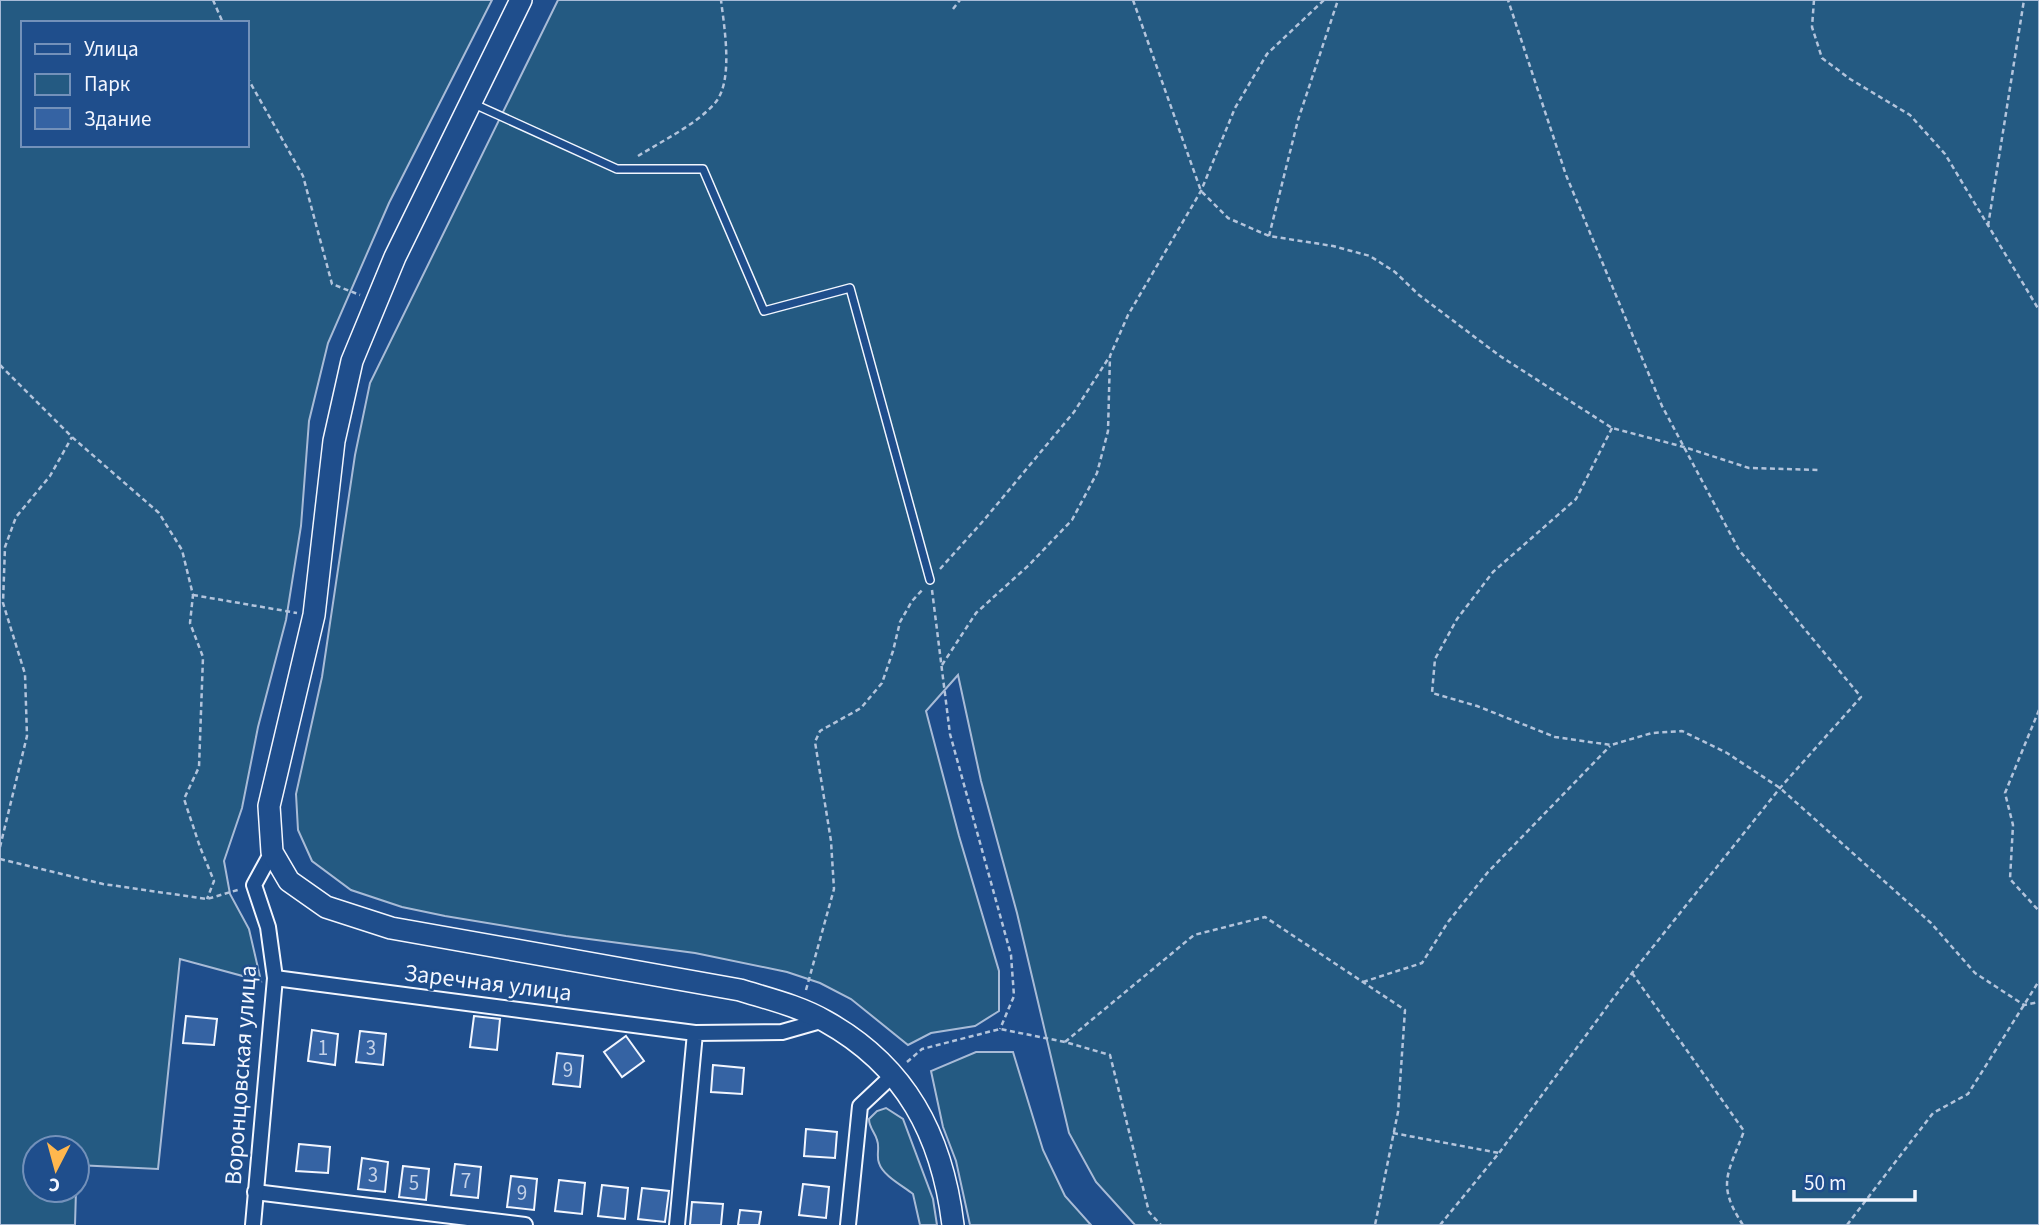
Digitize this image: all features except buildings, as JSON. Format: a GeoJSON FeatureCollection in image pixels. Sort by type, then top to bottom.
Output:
{"type":"FeatureCollection","features":[{"type":"Feature","properties":{"kind":"main road"},"geometry":{"type":"LineString","coordinates":[[521,0],[395,257],[352,361],[334,441],[314,615],[269,806],[272,852],[289,881],[326,907],[391,928],[740,990],[824,1020],[873,1054],[894,1074],[922,1118],[939,1159],[953,1225]]}},
{"type":"Feature","properties":{"kind":"street"},"geometry":{"type":"LineString","coordinates":[[254,885],[272,852]]}},
{"type":"Feature","properties":{"kind":"street","name":"Воронцовская улица"},"geometry":{"type":"LineString","coordinates":[[253,1225],[275,978],[268,927],[254,885]]}},
{"type":"Feature","properties":{"kind":"street","name":"Заречная улица"},"geometry":{"type":"LineString","coordinates":[[275,978],[695,1033],[782,1032],[824,1020]]}},
{"type":"Feature","properties":{"kind":"street"},"geometry":{"type":"LineString","coordinates":[[677,1225],[695,1033]]}},
{"type":"Feature","properties":{"kind":"street"},"geometry":{"type":"LineString","coordinates":[[848,1225],[860,1106],[894,1074]]}},
{"type":"Feature","properties":{"kind":"street"},"geometry":{"type":"LineString","coordinates":[[256,1192],[525,1225]]}},
{"type":"Feature","properties":{"kind":"lane"},"geometry":{"type":"LineString","coordinates":[[470,102],[617,169],[703,169],[764,311],[850,288],[930,580]]}},
{"type":"Feature","properties":{"kind":"path"},"geometry":{"type":"LineString","coordinates":[[213,0],[222,21]]}},
{"type":"Feature","properties":{"kind":"path"},"geometry":{"type":"LineString","coordinates":[[617,169],[688,124],[717,101],[724,80],[727,48],[721,0]]}},
{"type":"Feature","properties":{"kind":"path"},"geometry":{"type":"LineString","coordinates":[[953,9],[960,0]]}},
{"type":"Feature","properties":{"kind":"path"},"geometry":{"type":"LineString","coordinates":[[1133,0],[1201,191],[1228,218],[1269,236],[1333,246],[1370,256],[1395,272],[1419,295],[1500,356],[1612,428],[1749,468],[1818,470]]}},
{"type":"Feature","properties":{"kind":"path"},"geometry":{"type":"LineString","coordinates":[[801,1010],[834,889],[831,841],[815,742],[820,731],[861,708],[882,683],[900,622],[912,601],[1074,412],[1110,356],[1128,315],[1201,191],[1235,108],[1267,54],[1324,0]]}},
{"type":"Feature","properties":{"kind":"path"},"geometry":{"type":"LineString","coordinates":[[1269,236],[1298,120],[1338,0]]}},
{"type":"Feature","properties":{"kind":"path"},"geometry":{"type":"LineString","coordinates":[[1440,1225],[1499,1153],[1632,973],[1780,788],[1861,697],[1739,550],[1662,406],[1566,175],[1508,0]]}},
{"type":"Feature","properties":{"kind":"path"},"geometry":{"type":"LineString","coordinates":[[1814,0],[1812,27],[1822,58],[1850,79],[1910,115],[1945,154],[2039,310]]}},
{"type":"Feature","properties":{"kind":"path"},"geometry":{"type":"LineString","coordinates":[[1988,226],[2024,0]]}},
{"type":"Feature","properties":{"kind":"path"},"geometry":{"type":"LineString","coordinates":[[248,79],[303,176],[332,284],[377,301]]}},
{"type":"Feature","properties":{"kind":"path"},"geometry":{"type":"LineString","coordinates":[[942,665],[976,613],[1029,565],[1072,520],[1097,473],[1108,431],[1110,356]]}},
{"type":"Feature","properties":{"kind":"path"},"geometry":{"type":"LineString","coordinates":[[0,365],[72,437],[159,513],[182,550],[193,595],[190,623],[203,657],[199,767],[184,799],[214,881],[207,899]]}},
{"type":"Feature","properties":{"kind":"path"},"geometry":{"type":"LineString","coordinates":[[1612,428],[1576,499],[1493,572],[1457,619],[1434,659],[1432,693],[1477,706],[1555,737],[1611,746],[1652,733],[1682,731],[1727,753],[1780,788],[1931,923],[1975,973],[2024,1005],[2039,1003]]}},
{"type":"Feature","properties":{"kind":"path"},"geometry":{"type":"LineString","coordinates":[[0,847],[27,736],[24,674],[3,603],[5,547],[16,517],[50,476],[72,437]]}},
{"type":"Feature","properties":{"kind":"path"},"geometry":{"type":"LineString","coordinates":[[930,580],[950,734],[1011,955],[1014,996],[1000,1029]]}},
{"type":"Feature","properties":{"kind":"path"},"geometry":{"type":"LineString","coordinates":[[193,595],[314,615]]}},
{"type":"Feature","properties":{"kind":"path"},"geometry":{"type":"LineString","coordinates":[[2039,709],[2005,793],[2013,825],[2010,879],[2039,911]]}},
{"type":"Feature","properties":{"kind":"path"},"geometry":{"type":"LineString","coordinates":[[1363,982],[1422,963],[1448,922],[1488,872],[1611,746]]}},
{"type":"Feature","properties":{"kind":"path"},"geometry":{"type":"LineString","coordinates":[[0,859],[103,884],[207,899],[254,885]]}},
{"type":"Feature","properties":{"kind":"path"},"geometry":{"type":"LineString","coordinates":[[1065,1042],[1194,935],[1265,916],[1405,1010],[1398,1112],[1375,1225]]}},
{"type":"Feature","properties":{"kind":"path"},"geometry":{"type":"LineString","coordinates":[[1632,973],[1744,1131],[1726,1181],[1729,1203],[1743,1225]]}},
{"type":"Feature","properties":{"kind":"path"},"geometry":{"type":"LineString","coordinates":[[1847,1225],[1933,1113],[1968,1094],[2039,981]]}},
{"type":"Feature","properties":{"kind":"path"},"geometry":{"type":"LineString","coordinates":[[894,1074],[922,1049],[1000,1029],[1065,1042],[1110,1055],[1149,1212],[1161,1225]]}},
{"type":"Feature","properties":{"kind":"path"},"geometry":{"type":"LineString","coordinates":[[1393,1133],[1499,1153]]}},
{"type":"Feature","properties":{"kind":"green space"},"geometry":{"type":"Polygon","coordinates":[[[0,0],[492,0],[389,203],[328,343],[309,421],[301,526],[286,620],[258,727],[242,808],[224,861],[230,894],[249,929],[261,981],[180,959],[158,1169],[91,1166],[91,1134],[21,1134],[21,1204],[76,1204],[75,1225],[0,1225],[0,0]]]}},
{"type":"Feature","properties":{"kind":"green space"},"geometry":{"type":"Polygon","coordinates":[[[558,0],[2039,0],[2039,1225],[1135,1225],[1096,1182],[1069,1133],[1017,913],[981,781],[958,675],[926,711],[999,971],[999,1011],[975,1026],[931,1033],[908,1045],[851,999],[820,983],[787,972],[695,953],[566,936],[402,907],[351,890],[312,861],[298,830],[296,794],[322,677],[355,455],[370,383],[558,0]]]}},
{"type":"Feature","properties":{"kind":"green space"},"geometry":{"type":"Polygon","coordinates":[[[976,1052],[1013,1052],[1043,1150],[1065,1196],[1091,1225],[970,1225],[956,1161],[943,1127],[931,1071],[976,1052]]]}},
{"type":"Feature","properties":{"kind":"green space"},"geometry":{"type":"Polygon","coordinates":[[[886,1108],[903,1119],[933,1199],[937,1225],[920,1225],[913,1194],[881,1168],[878,1143],[869,1119],[877,1111],[886,1108]]]}}]}
